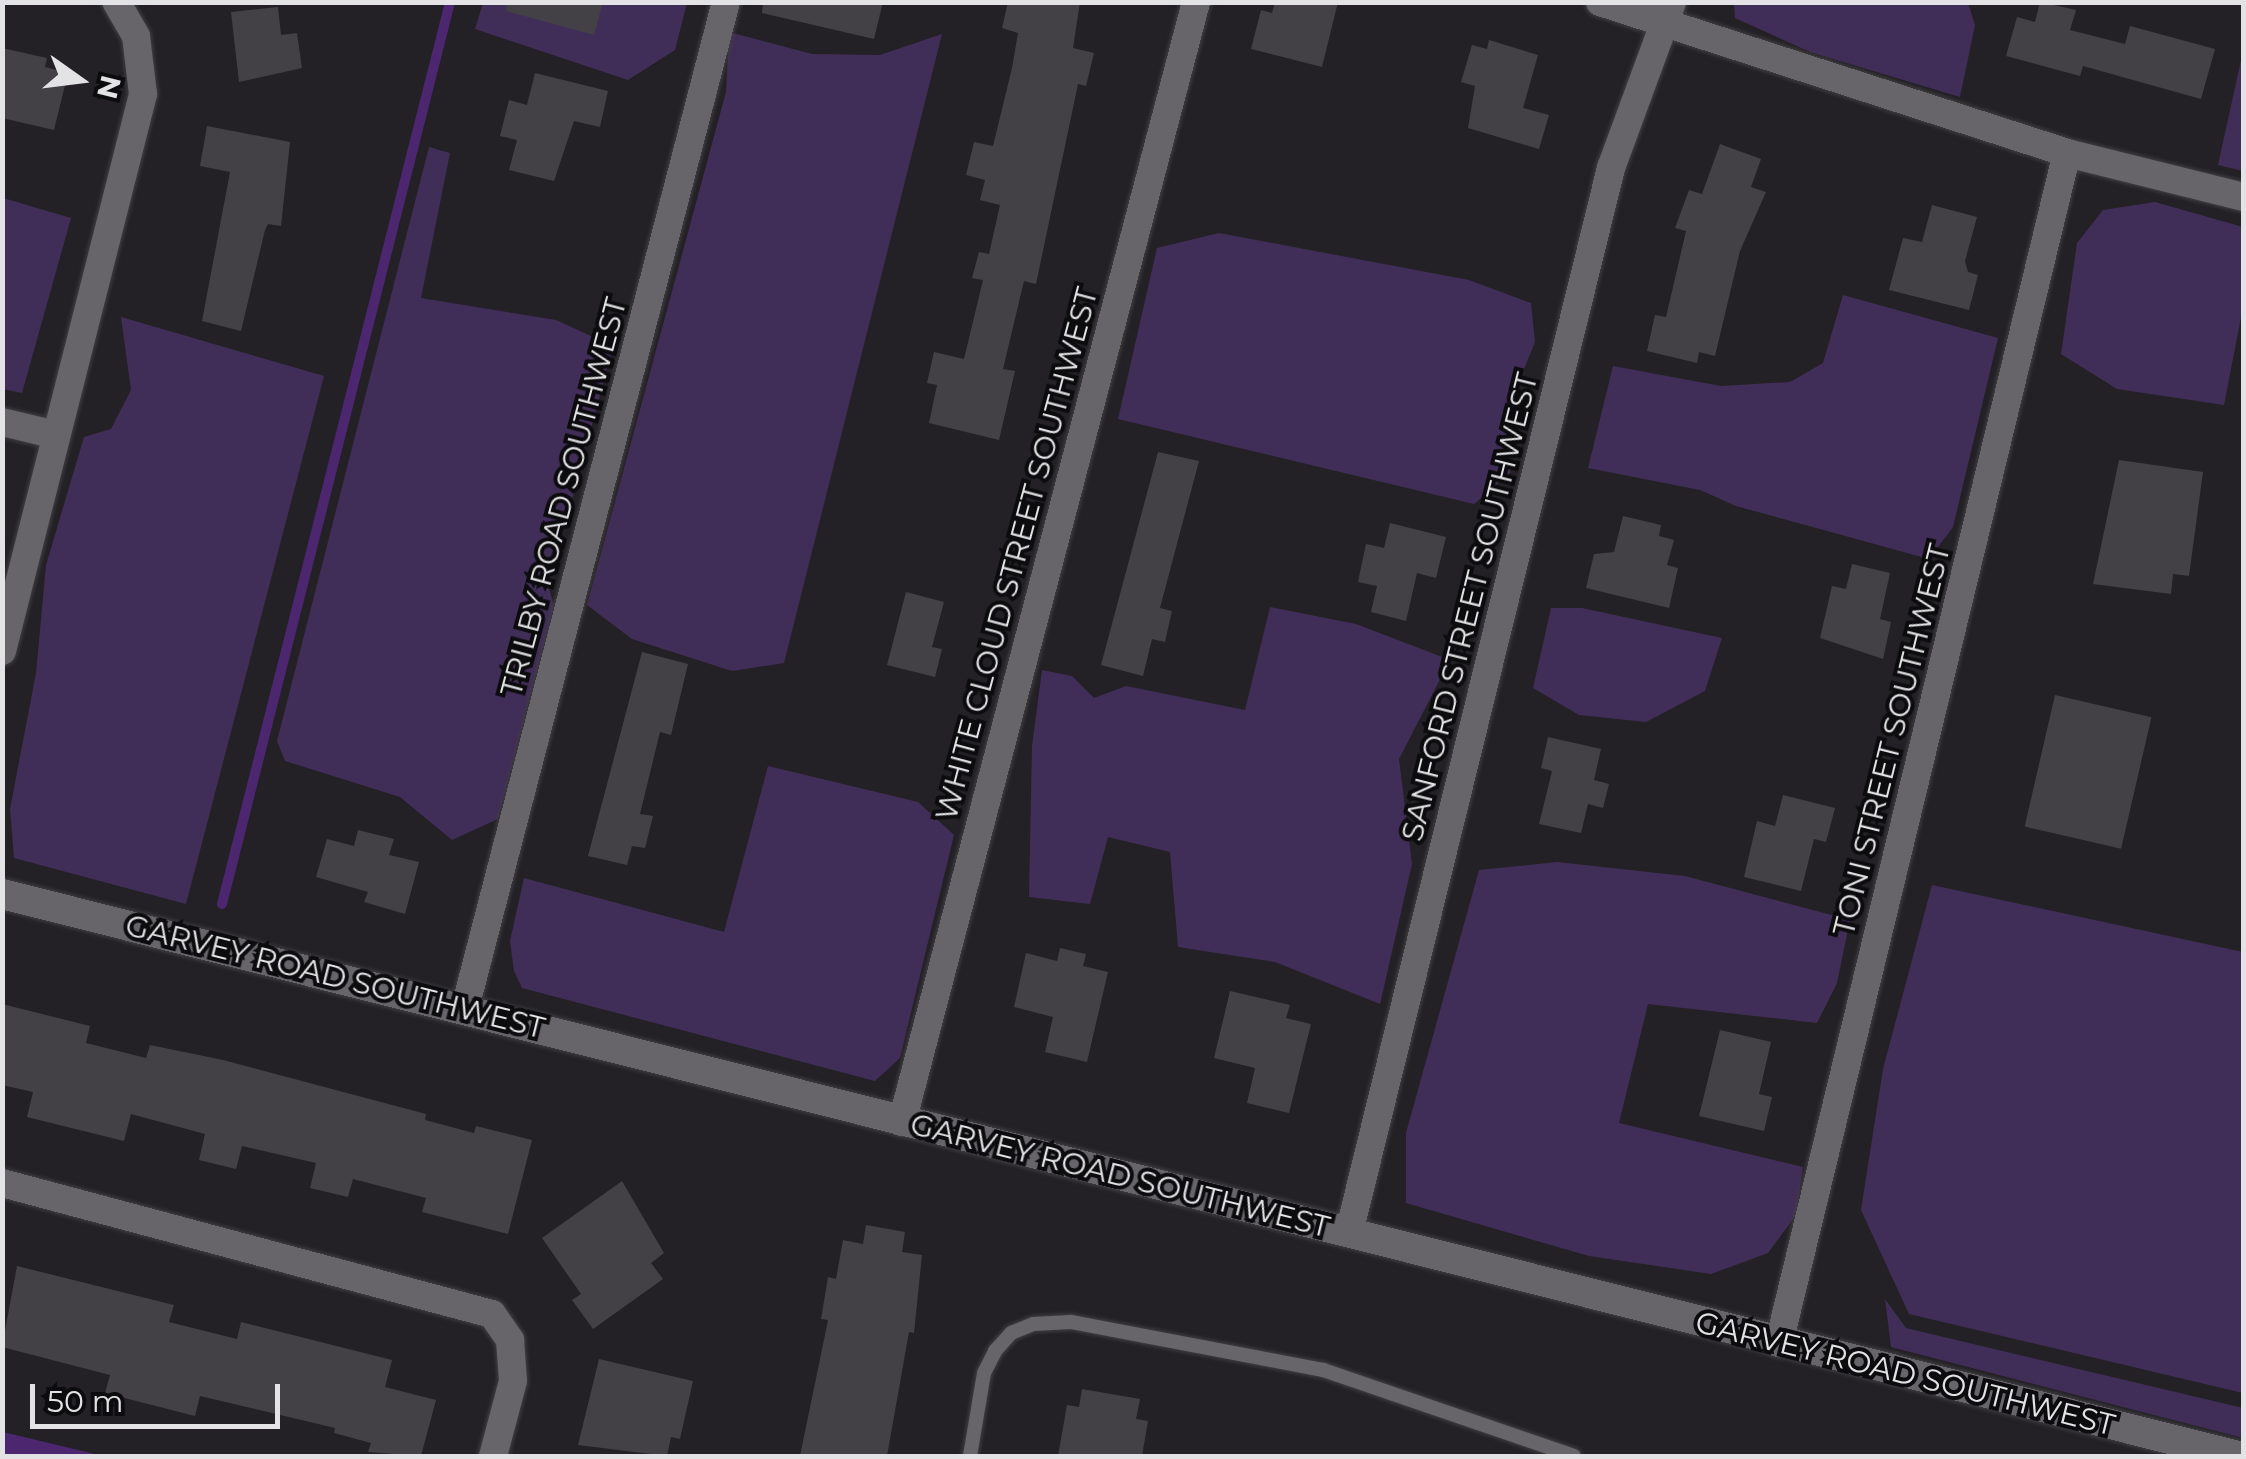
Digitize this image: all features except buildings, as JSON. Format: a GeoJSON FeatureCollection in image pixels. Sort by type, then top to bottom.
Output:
{"type":"FeatureCollection","features":[{"type":"Feature","properties":{"kind":"street"},"geometry":{"type":"LineString","coordinates":[[2,650],[52,434],[142,94],[136,36],[116,2]]}},
{"type":"Feature","properties":{"kind":"street","name":"TRILBY ROAD SOUTHWEST"},"geometry":{"type":"LineString","coordinates":[[465,1008],[726,2]]}},
{"type":"Feature","properties":{"kind":"street","name":"WHITE CLOUD STREET SOUTHWEST"},"geometry":{"type":"LineString","coordinates":[[902,1122],[1196,2]]}},
{"type":"Feature","properties":{"kind":"street"},"geometry":{"type":"LineString","coordinates":[[1600,2],[1669,15],[2067,153],[2244,197]]}},
{"type":"Feature","properties":{"kind":"street","name":"SANFORD STREET SOUTHWEST"},"geometry":{"type":"LineString","coordinates":[[1349,1233],[1612,168],[1669,15]]}},
{"type":"Feature","properties":{"kind":"street","name":"TONI STREET SOUTHWEST"},"geometry":{"type":"LineString","coordinates":[[1779,1342],[2067,153]]}},
{"type":"Feature","properties":{"kind":"street"},"geometry":{"type":"LineString","coordinates":[[2,422],[52,434]]}},
{"type":"Feature","properties":{"kind":"street","name":"GARVEY ROAD SOUTHWEST"},"geometry":{"type":"LineString","coordinates":[[2,894],[2238,1456]]}},
{"type":"Feature","properties":{"kind":"street"},"geometry":{"type":"LineString","coordinates":[[2,1183],[462,1301],[492,1314],[510,1340],[513,1381],[493,1456]]}},
{"type":"Feature","properties":{"kind":"lane"},"geometry":{"type":"LineString","coordinates":[[970,1456],[984,1374],[994,1351],[1011,1333],[1033,1324],[1071,1322],[1322,1370],[1574,1456]]}},
{"type":"Feature","properties":{"kind":"shaded area"},"geometry":{"type":"Polygon","coordinates":[[[483,3],[687,3],[675,50],[628,80],[475,29],[483,3]]]}},
{"type":"Feature","properties":{"kind":"shaded area"},"geometry":{"type":"Polygon","coordinates":[[[1734,3],[1968,3],[1975,25],[1960,97],[1810,52],[1735,18],[1734,3]]]}},
{"type":"Feature","properties":{"kind":"shaded area"},"geometry":{"type":"Polygon","coordinates":[[[729,32],[812,54],[880,55],[942,34],[784,663],[732,671],[632,639],[587,605],[726,92],[729,32]]]}},
{"type":"Feature","properties":{"kind":"shaded area"},"geometry":{"type":"Polygon","coordinates":[[[2243,51],[2244,171],[2218,165],[2243,51]]]}},
{"type":"Feature","properties":{"kind":"shaded area"},"geometry":{"type":"Polygon","coordinates":[[[429,147],[450,153],[421,298],[556,320],[613,346],[567,518],[544,571],[554,606],[498,819],[452,840],[400,797],[285,761],[277,741],[429,147]]]}},
{"type":"Feature","properties":{"kind":"shaded area"},"geometry":{"type":"Polygon","coordinates":[[[3,198],[71,218],[22,393],[3,389],[3,198]]]}},
{"type":"Feature","properties":{"kind":"shaded area"},"geometry":{"type":"Polygon","coordinates":[[[2155,202],[2243,227],[2243,307],[2224,405],[2117,389],[2061,354],[2077,243],[2103,210],[2155,202]]]}},
{"type":"Feature","properties":{"kind":"shaded area"},"geometry":{"type":"Polygon","coordinates":[[[1219,233],[1469,280],[1531,303],[1535,342],[1506,414],[1510,473],[1474,504],[1118,419],[1157,248],[1219,233]]]}},
{"type":"Feature","properties":{"kind":"shaded area"},"geometry":{"type":"Polygon","coordinates":[[[1843,295],[1998,338],[1953,527],[1929,559],[1736,506],[1700,490],[1588,468],[1613,366],[1721,386],[1790,382],[1823,363],[1843,295]]]}},
{"type":"Feature","properties":{"kind":"shaded area"},"geometry":{"type":"Polygon","coordinates":[[[121,317],[324,376],[186,904],[14,858],[10,809],[36,673],[46,565],[84,437],[111,429],[131,390],[121,317]]]}},
{"type":"Feature","properties":{"kind":"shaded area"},"geometry":{"type":"Polygon","coordinates":[[[1270,607],[1356,624],[1450,660],[1399,759],[1412,864],[1380,1004],[1275,962],[1178,947],[1170,852],[1108,837],[1090,904],[1029,897],[1032,746],[1042,670],[1072,676],[1094,698],[1126,686],[1245,710],[1270,607]]]}},
{"type":"Feature","properties":{"kind":"shaded area"},"geometry":{"type":"Polygon","coordinates":[[[1551,608],[1582,608],[1722,638],[1705,691],[1646,722],[1579,715],[1533,688],[1551,608]]]}},
{"type":"Feature","properties":{"kind":"shaded area"},"geometry":{"type":"Polygon","coordinates":[[[768,766],[918,802],[954,835],[900,1058],[875,1081],[522,988],[514,971],[510,941],[524,878],[724,932],[768,766]]]}},
{"type":"Feature","properties":{"kind":"shaded area"},"geometry":{"type":"Polygon","coordinates":[[[1557,862],[1685,876],[1850,920],[1837,983],[1817,1023],[1648,1004],[1619,1123],[1803,1167],[1796,1215],[1768,1253],[1711,1274],[1589,1256],[1406,1203],[1406,1133],[1479,870],[1557,862]]]}},
{"type":"Feature","properties":{"kind":"shaded area"},"geometry":{"type":"Polygon","coordinates":[[[1932,885],[2243,952],[2243,1393],[1909,1314],[1861,1210],[1883,1069],[1932,885]]]}},
{"type":"Feature","properties":{"kind":"shaded area"},"geometry":{"type":"Polygon","coordinates":[[[1885,1299],[1906,1328],[2243,1408],[2243,1438],[1891,1347],[1885,1299]]]}},
{"type":"Feature","properties":{"kind":"shaded area"},"geometry":{"type":"Polygon","coordinates":[[[3,1432],[103,1456],[3,1456],[3,1432]]]}},
{"type":"Feature","properties":{"kind":"waterway"},"geometry":{"type":"LineString","coordinates":[[222,904],[450,2]]}}]}
